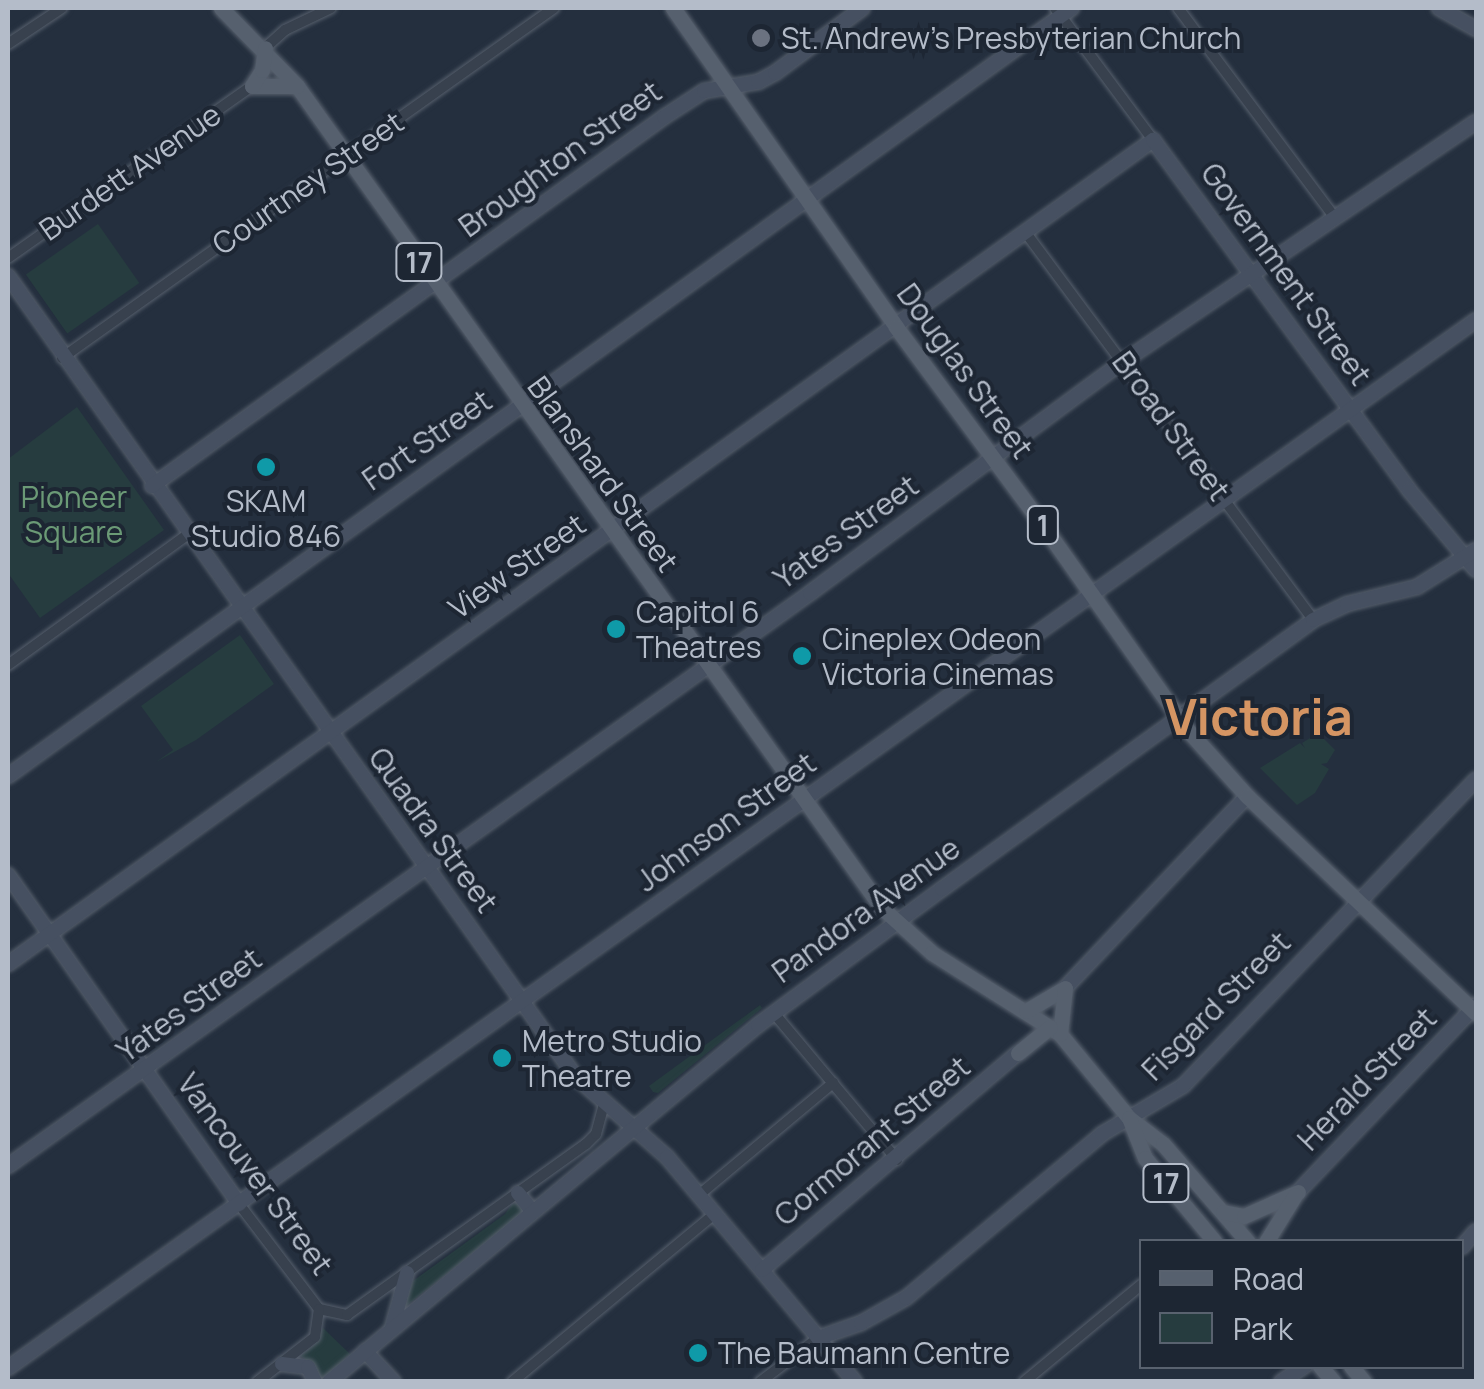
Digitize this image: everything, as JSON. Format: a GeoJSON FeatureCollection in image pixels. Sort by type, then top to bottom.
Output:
{"type":"FeatureCollection","features":[{"type":"Feature","properties":{"kind":"main road","name":"Blanshard Street"},"geometry":{"type":"LineString","coordinates":[[221,8],[265,48],[296,86],[706,666],[895,923],[932,953],[1055,1030],[1129,1118],[1155,1136],[1246,1239]]}},
{"type":"Feature","properties":{"kind":"main road","name":"Douglas Street"},"geometry":{"type":"LineString","coordinates":[[673,8],[896,327],[995,458],[1179,718],[1248,796],[1475,1009]]}},
{"type":"Feature","properties":{"kind":"main road","name":"Broughton Street"},"geometry":{"type":"LineString","coordinates":[[152,486],[704,91],[732,88],[776,73],[864,8]]}},
{"type":"Feature","properties":{"kind":"main road"},"geometry":{"type":"LineString","coordinates":[[1439,8],[1476,29]]}},
{"type":"Feature","properties":{"kind":"main road","name":"Fort Street"},"geometry":{"type":"LineString","coordinates":[[8,776],[809,200],[1063,10]]}},
{"type":"Feature","properties":{"kind":"main road"},"geometry":{"type":"LineString","coordinates":[[252,86],[262,70],[265,48]]}},
{"type":"Feature","properties":{"kind":"main road"},"geometry":{"type":"LineString","coordinates":[[252,86],[296,86]]}},
{"type":"Feature","properties":{"kind":"main road","name":"Yates Street"},"geometry":{"type":"LineString","coordinates":[[8,1166],[1124,362],[1476,122]]}},
{"type":"Feature","properties":{"kind":"main road","name":"View Street"},"geometry":{"type":"LineString","coordinates":[[8,964],[1153,140]]}},
{"type":"Feature","properties":{"kind":"main road","name":"Government Street"},"geometry":{"type":"LineString","coordinates":[[1153,140],[1351,410],[1473,559]]}},
{"type":"Feature","properties":{"kind":"main road"},"geometry":{"type":"LineString","coordinates":[[1270,298],[1269,271],[1274,259]]}},
{"type":"Feature","properties":{"kind":"main road","name":"Quadra Street"},"geometry":{"type":"LineString","coordinates":[[8,276],[152,486],[576,1076],[656,1145],[855,1382]]}},
{"type":"Feature","properties":{"kind":"main road","name":"Johnson Street"},"geometry":{"type":"LineString","coordinates":[[8,1368],[1476,320]]}},
{"type":"Feature","properties":{"kind":"main road","name":"Pandora Avenue"},"geometry":{"type":"LineString","coordinates":[[329,1382],[773,1012],[1313,620],[1348,604],[1418,588],[1473,559]]}},
{"type":"Feature","properties":{"kind":"main road","name":"Fisgard Street"},"geometry":{"type":"LineString","coordinates":[[818,1338],[861,1323],[906,1298],[1102,1134],[1182,1086],[1476,778]]}},
{"type":"Feature","properties":{"kind":"main road"},"geometry":{"type":"LineString","coordinates":[[1018,1053],[1031,1014],[1065,988],[1248,796]]}},
{"type":"Feature","properties":{"kind":"main road","name":"Vancouver Street"},"geometry":{"type":"LineString","coordinates":[[8,875],[239,1204]]}},
{"type":"Feature","properties":{"kind":"main road"},"geometry":{"type":"LineString","coordinates":[[1018,1053],[1055,1030],[1065,988]]}},
{"type":"Feature","properties":{"kind":"main road","name":"Herald Street"},"geometry":{"type":"LineString","coordinates":[[1298,1192],[1475,1009]]}},
{"type":"Feature","properties":{"kind":"main road","name":"Cormorant Street"},"geometry":{"type":"LineString","coordinates":[[762,1270],[897,1160],[1018,1053]]}},
{"type":"Feature","properties":{"kind":"main road","name":"Blanshard Street"},"geometry":{"type":"LineString","coordinates":[[1129,1118],[1145,1158],[1209,1239]]}},
{"type":"Feature","properties":{"kind":"main road"},"geometry":{"type":"LineString","coordinates":[[1223,1212],[1244,1216],[1298,1192]]}},
{"type":"Feature","properties":{"kind":"main road"},"geometry":{"type":"LineString","coordinates":[[1268,1239],[1298,1192]]}},
{"type":"Feature","properties":{"kind":"main road"},"geometry":{"type":"LineString","coordinates":[[518,1193],[532,1211]]}},
{"type":"Feature","properties":{"kind":"main road"},"geometry":{"type":"LineString","coordinates":[[392,1328],[408,1273]]}},
{"type":"Feature","properties":{"kind":"main road"},"geometry":{"type":"LineString","coordinates":[[365,1351],[394,1382]]}},
{"type":"Feature","properties":{"kind":"main road"},"geometry":{"type":"LineString","coordinates":[[282,1364],[308,1368],[315,1382]]}},
{"type":"Feature","properties":{"kind":"street"},"geometry":{"type":"LineString","coordinates":[[8,44],[62,8]]}},
{"type":"Feature","properties":{"kind":"street"},"geometry":{"type":"LineString","coordinates":[[265,48],[284,30],[331,8]]}},
{"type":"Feature","properties":{"kind":"street","name":"Courtney Street"},"geometry":{"type":"LineString","coordinates":[[62,358],[554,8]]}},
{"type":"Feature","properties":{"kind":"street"},"geometry":{"type":"LineString","coordinates":[[1178,8],[1335,218]]}},
{"type":"Feature","properties":{"kind":"street","name":"Government Street"},"geometry":{"type":"LineString","coordinates":[[1063,10],[1153,140]]}},
{"type":"Feature","properties":{"kind":"street","name":"Burdett Avenue"},"geometry":{"type":"LineString","coordinates":[[8,258],[252,86]]}},
{"type":"Feature","properties":{"kind":"street","name":"Broad Street"},"geometry":{"type":"LineString","coordinates":[[1026,233],[1313,620]]}},
{"type":"Feature","properties":{"kind":"street"},"geometry":{"type":"LineString","coordinates":[[8,665],[188,534]]}},
{"type":"Feature","properties":{"kind":"street"},"geometry":{"type":"LineString","coordinates":[[773,1012],[897,1160]]}},
{"type":"Feature","properties":{"kind":"street"},"geometry":{"type":"LineString","coordinates":[[699,1195],[832,1083]]}},
{"type":"Feature","properties":{"kind":"street"},"geometry":{"type":"LineString","coordinates":[[257,1382],[314,1337],[320,1309],[347,1315],[596,1134],[604,1104]]}},
{"type":"Feature","properties":{"kind":"street","name":"Vancouver Street"},"geometry":{"type":"LineString","coordinates":[[239,1204],[320,1309]]}},
{"type":"Feature","properties":{"kind":"street"},"geometry":{"type":"LineString","coordinates":[[512,1382],[714,1214]]}},
{"type":"Feature","properties":{"kind":"street"},"geometry":{"type":"LineString","coordinates":[[1024,1382],[1139,1286]]}},
{"type":"Feature","properties":{"kind":"street"},"geometry":{"type":"LineString","coordinates":[[760,1382],[818,1338]]}},
{"type":"Feature","properties":{"kind":"green space"},"geometry":{"type":"Polygon","coordinates":[[[98,224],[139,283],[67,333],[26,274],[98,224]]]}},
{"type":"Feature","properties":{"kind":"green space","name":"Pioneer Square"},"geometry":{"type":"Polygon","coordinates":[[[77,407],[164,530],[40,618],[8,573],[8,459],[77,407]]]}},
{"type":"Feature","properties":{"kind":"green space"},"geometry":{"type":"Polygon","coordinates":[[[240,635],[274,684],[196,740],[156,762],[173,750],[141,706],[240,635]]]}},
{"type":"Feature","properties":{"kind":"green space"},"geometry":{"type":"Polygon","coordinates":[[[1318,733],[1335,750],[1327,763],[1321,764],[1329,769],[1315,793],[1297,805],[1260,768],[1300,743],[1305,748],[1302,743],[1318,733]]]}},
{"type":"Feature","properties":{"kind":"green space"},"geometry":{"type":"Polygon","coordinates":[[[760,1005],[762,1008],[658,1093],[653,1092],[649,1086],[760,1005]]]}},
{"type":"Feature","properties":{"kind":"green space"},"geometry":{"type":"Polygon","coordinates":[[[519,1203],[525,1211],[400,1311],[413,1281],[505,1214],[512,1204],[519,1203]]]}},
{"type":"Feature","properties":{"kind":"green space"},"geometry":{"type":"Polygon","coordinates":[[[323,1328],[350,1354],[321,1381],[314,1365],[300,1356],[315,1344],[323,1328]]]}},
{"type":"Feature","properties":{"kind":"place","name":"St. Andrew's Presbyterian Church"},"geometry":{"type":"Point","coordinates":[761,38]}},
{"type":"Feature","properties":{"kind":"place","name":"SKAM Studio 846"},"geometry":{"type":"Point","coordinates":[266,467]}},
{"type":"Feature","properties":{"kind":"place","name":"Capitol 6 Theatres"},"geometry":{"type":"Point","coordinates":[616,629]}},
{"type":"Feature","properties":{"kind":"place","name":"Cineplex Odeon Victoria Cinemas"},"geometry":{"type":"Point","coordinates":[802,656]}},
{"type":"Feature","properties":{"kind":"place","name":"Metro Studio Theatre"},"geometry":{"type":"Point","coordinates":[502,1058]}},
{"type":"Feature","properties":{"kind":"place","name":"The Baumann Centre"},"geometry":{"type":"Point","coordinates":[698,1353]}},
{"type":"Feature","properties":{"kind":"district","name":"Victoria"},"geometry":{"type":"Point","coordinates":[1259,717]}}]}
